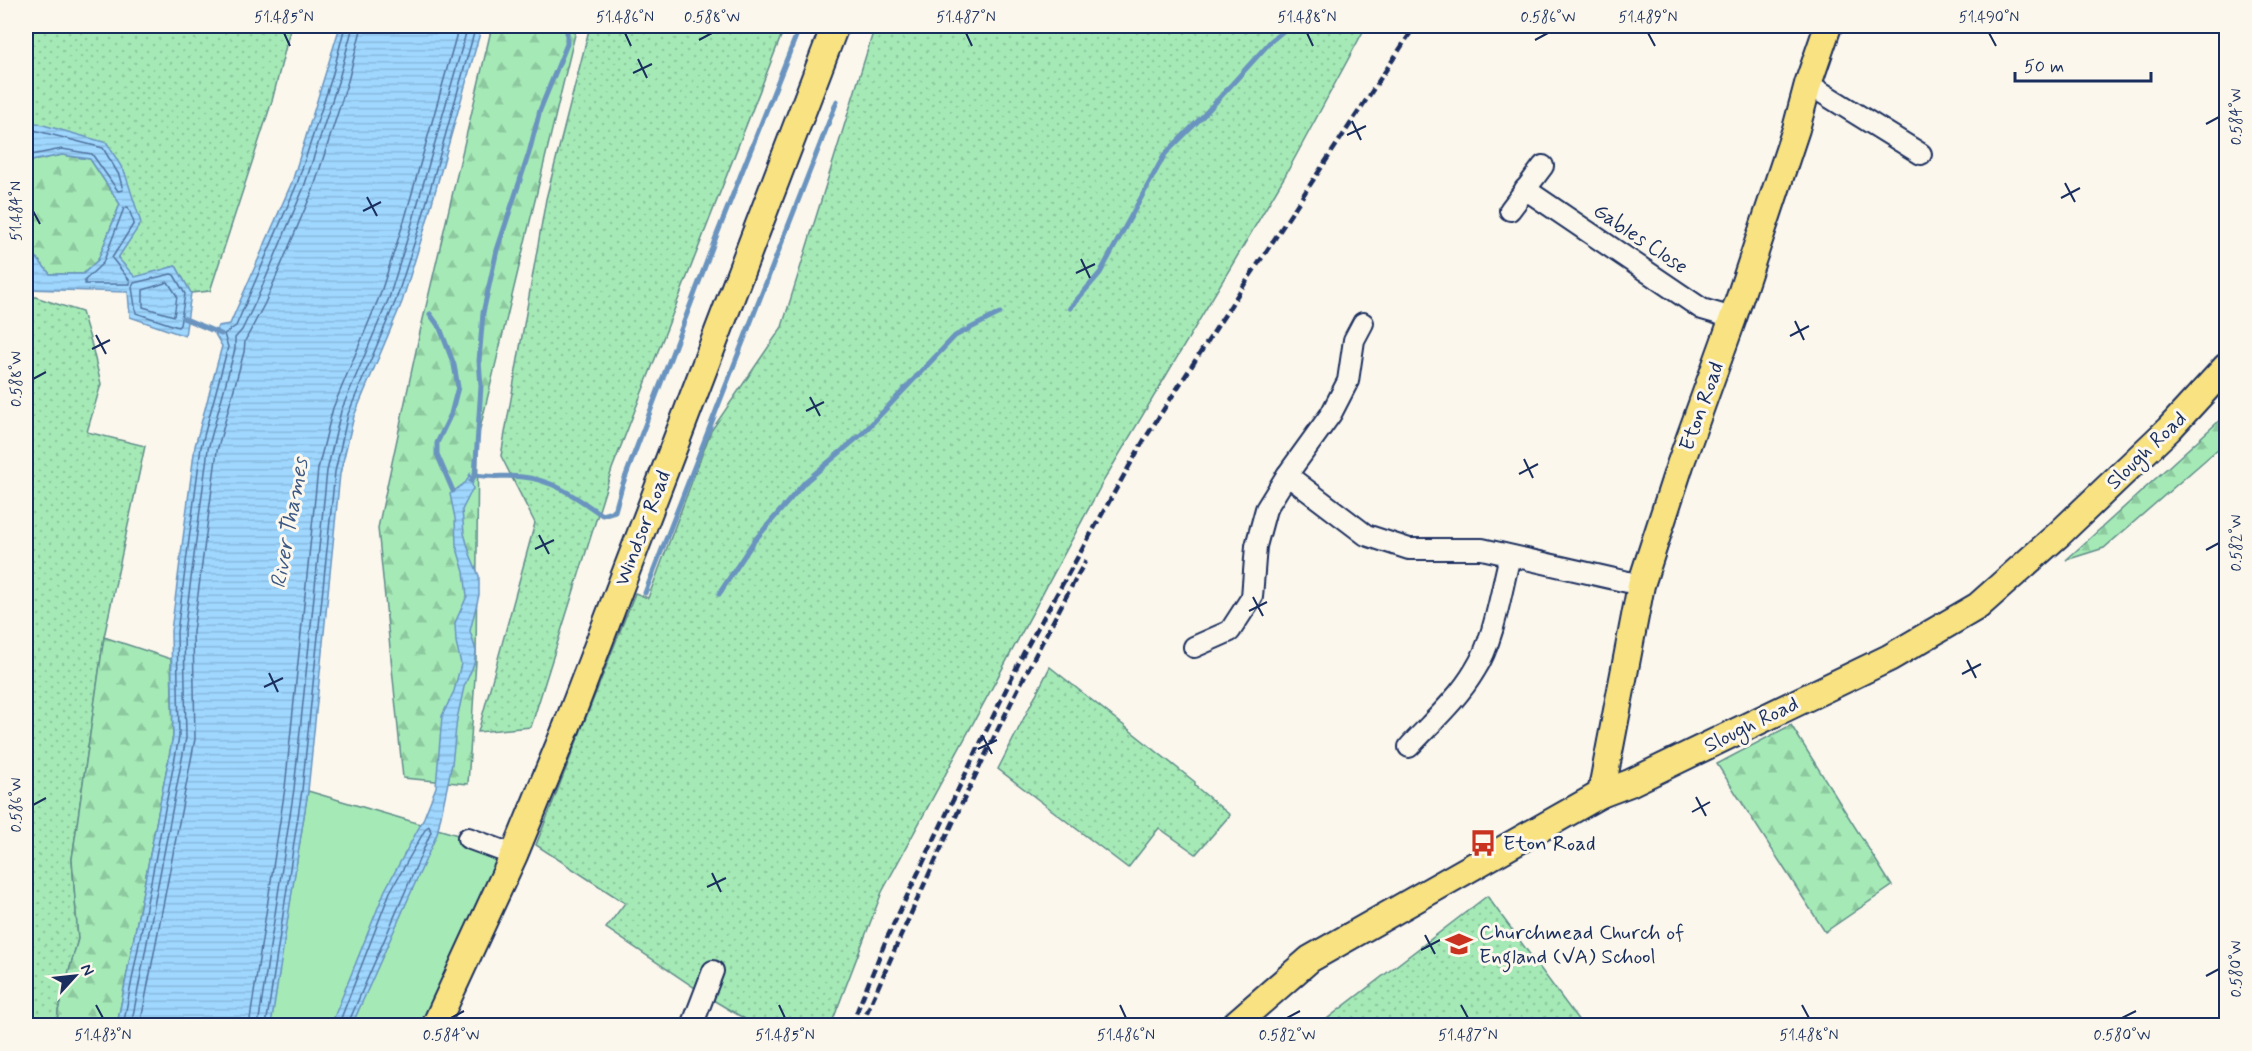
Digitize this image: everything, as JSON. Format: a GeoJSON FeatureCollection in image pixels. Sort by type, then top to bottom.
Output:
{"type":"FeatureCollection","features":[{"type":"Feature","properties":{"kind":"main road","name":"Windsor Road"},"geometry":{"type":"LineString","coordinates":[[435,1026],[514,855],[567,726],[836,26]]}},
{"type":"Feature","properties":{"kind":"main road","name":"Eton Road"},"geometry":{"type":"LineString","coordinates":[[1601,794],[1641,585],[1680,465],[1733,318],[1828,26]]}},
{"type":"Feature","properties":{"kind":"main road","name":"Slough Road"},"geometry":{"type":"LineString","coordinates":[[1233,1026],[1310,959],[1601,794],[1630,783],[1888,658],[1978,606],[2059,534],[2169,429],[2226,367]]}},
{"type":"Feature","properties":{"kind":"street"},"geometry":{"type":"LineString","coordinates":[[1808,84],[1921,154]]}},
{"type":"Feature","properties":{"kind":"street"},"geometry":{"type":"LineString","coordinates":[[1510,210],[1543,166]]}},
{"type":"Feature","properties":{"kind":"street","name":"Gables Close"},"geometry":{"type":"LineString","coordinates":[[1525,189],[1702,309],[1733,318]]}},
{"type":"Feature","properties":{"kind":"street"},"geometry":{"type":"LineString","coordinates":[[1194,647],[1230,631],[1252,597],[1256,546],[1266,509],[1287,475],[1331,414],[1348,381],[1354,340],[1363,322]]}},
{"type":"Feature","properties":{"kind":"street"},"geometry":{"type":"LineString","coordinates":[[1287,475],[1366,535],[1409,549],[1482,549],[1641,585]]}},
{"type":"Feature","properties":{"kind":"street"},"geometry":{"type":"LineString","coordinates":[[1409,747],[1456,696],[1476,670],[1488,645],[1510,556]]}},
{"type":"Feature","properties":{"kind":"street"},"geometry":{"type":"LineString","coordinates":[[468,838],[514,855]]}},
{"type":"Feature","properties":{"kind":"street"},"geometry":{"type":"LineString","coordinates":[[692,1026],[713,971]]}},
{"type":"Feature","properties":{"kind":"green space"},"geometry":{"type":"Polygon","coordinates":[[[26,26],[291,26],[272,101],[210,291],[191,293],[176,266],[135,278],[118,258],[125,173],[29,121],[26,123],[26,26]]]}},
{"type":"Feature","properties":{"kind":"green space"},"geometry":{"type":"Polygon","coordinates":[[[492,26],[577,26],[478,437],[476,661],[468,784],[403,778],[378,528],[420,332],[492,26]]]}},
{"type":"Feature","properties":{"kind":"green space"},"geometry":{"type":"Polygon","coordinates":[[[590,26],[785,26],[612,469],[531,727],[478,732],[535,523],[501,456],[546,199],[590,26]]]}},
{"type":"Feature","properties":{"kind":"green space"},"geometry":{"type":"Polygon","coordinates":[[[875,26],[1366,26],[1285,176],[1104,480],[882,892],[831,1025],[755,1025],[713,1000],[606,928],[625,903],[536,845],[635,593],[648,598],[711,431],[782,327],[875,26]]]}},
{"type":"Feature","properties":{"kind":"green space"},"geometry":{"type":"Polygon","coordinates":[[[62,155],[90,159],[120,204],[98,260],[83,274],[50,274],[26,245],[26,162],[62,155]]]}},
{"type":"Feature","properties":{"kind":"green space"},"geometry":{"type":"Polygon","coordinates":[[[26,294],[82,312],[101,384],[87,432],[145,446],[104,637],[72,859],[78,939],[58,1011],[57,1026],[26,1025],[26,294]]]}},
{"type":"Feature","properties":{"kind":"green space"},"geometry":{"type":"Polygon","coordinates":[[[2220,420],[2226,426],[2226,442],[2104,548],[2066,560],[2220,420]]]}},
{"type":"Feature","properties":{"kind":"green space"},"geometry":{"type":"Polygon","coordinates":[[[104,637],[171,659],[173,736],[117,1025],[57,1026],[58,1011],[78,939],[72,859],[104,637]]]}},
{"type":"Feature","properties":{"kind":"green space"},"geometry":{"type":"Polygon","coordinates":[[[1050,667],[1195,782],[1195,786],[1230,815],[1196,854],[1159,828],[1128,868],[998,769],[1050,667]]]}},
{"type":"Feature","properties":{"kind":"green space"},"geometry":{"type":"Polygon","coordinates":[[[1791,725],[1892,886],[1825,932],[1717,764],[1791,725]]]}},
{"type":"Feature","properties":{"kind":"green space"},"geometry":{"type":"Polygon","coordinates":[[[308,791],[468,838],[514,855],[437,1025],[270,1026],[308,791]]]}},
{"type":"Feature","properties":{"kind":"green space"},"geometry":{"type":"Polygon","coordinates":[[[1487,896],[1582,1025],[1319,1025],[1487,896]]]}},
{"type":"Feature","properties":{"kind":"water","name":"River Thames"},"geometry":{"type":"Polygon","coordinates":[[[340,26],[482,26],[402,302],[354,416],[340,474],[308,791],[271,1025],[117,1025],[173,736],[171,631],[195,446],[222,346],[215,334],[218,326],[230,324],[292,182],[340,26]]]}},
{"type":"Feature","properties":{"kind":"water"},"geometry":{"type":"Polygon","coordinates":[[[29,121],[107,143],[125,173],[141,223],[118,258],[135,277],[176,266],[191,293],[185,336],[130,317],[128,292],[26,289],[26,245],[50,274],[83,274],[98,260],[120,204],[90,159],[62,155],[26,162],[26,123],[29,121]]]}},
{"type":"Feature","properties":{"kind":"water"},"geometry":{"type":"Polygon","coordinates":[[[470,474],[473,488],[462,510],[464,533],[479,576],[479,595],[470,631],[476,651],[474,664],[464,687],[457,719],[452,764],[437,834],[352,1025],[331,1025],[385,890],[423,820],[436,787],[442,716],[454,691],[461,664],[455,623],[467,596],[464,572],[456,545],[455,518],[450,494],[466,482],[470,474]]]}},
{"type":"Feature","properties":{"kind":"waterway"},"geometry":{"type":"LineString","coordinates":[[471,481],[475,475],[483,313],[497,250],[529,153],[540,110],[567,44],[567,26]]}},
{"type":"Feature","properties":{"kind":"waterway"},"geometry":{"type":"LineString","coordinates":[[475,475],[517,476],[534,479],[565,491],[602,515],[615,511],[622,486],[716,237],[800,26]]}},
{"type":"Feature","properties":{"kind":"waterway"},"geometry":{"type":"LineString","coordinates":[[1070,308],[1100,273],[1165,154],[1271,41],[1289,26]]}},
{"type":"Feature","properties":{"kind":"waterway"},"geometry":{"type":"LineString","coordinates":[[645,593],[837,101]]}},
{"type":"Feature","properties":{"kind":"waterway"},"geometry":{"type":"LineString","coordinates":[[719,594],[754,541],[805,482],[863,433],[955,336],[1000,313]]}},
{"type":"Feature","properties":{"kind":"waterway"},"geometry":{"type":"LineString","coordinates":[[430,314],[440,328],[454,365],[458,387],[451,414],[437,443],[437,454],[453,491]]}},
{"type":"Feature","properties":{"kind":"waterway"},"geometry":{"type":"LineString","coordinates":[[183,318],[221,334]]}},
{"type":"Feature","properties":{"kind":"railway"},"geometry":{"type":"LineString","coordinates":[[851,1026],[886,940],[1024,652],[1144,440],[1415,26]]}},
{"type":"Feature","properties":{"kind":"railway"},"geometry":{"type":"LineString","coordinates":[[861,1026],[968,790],[1086,560]]}},
{"type":"Feature","properties":{"kind":"place","name":"Eton Road"},"geometry":{"type":"Point","coordinates":[1483,843]}},
{"type":"Feature","properties":{"kind":"place","name":"Churchmead Church of England (VA) School"},"geometry":{"type":"Point","coordinates":[1459,944]}}]}
